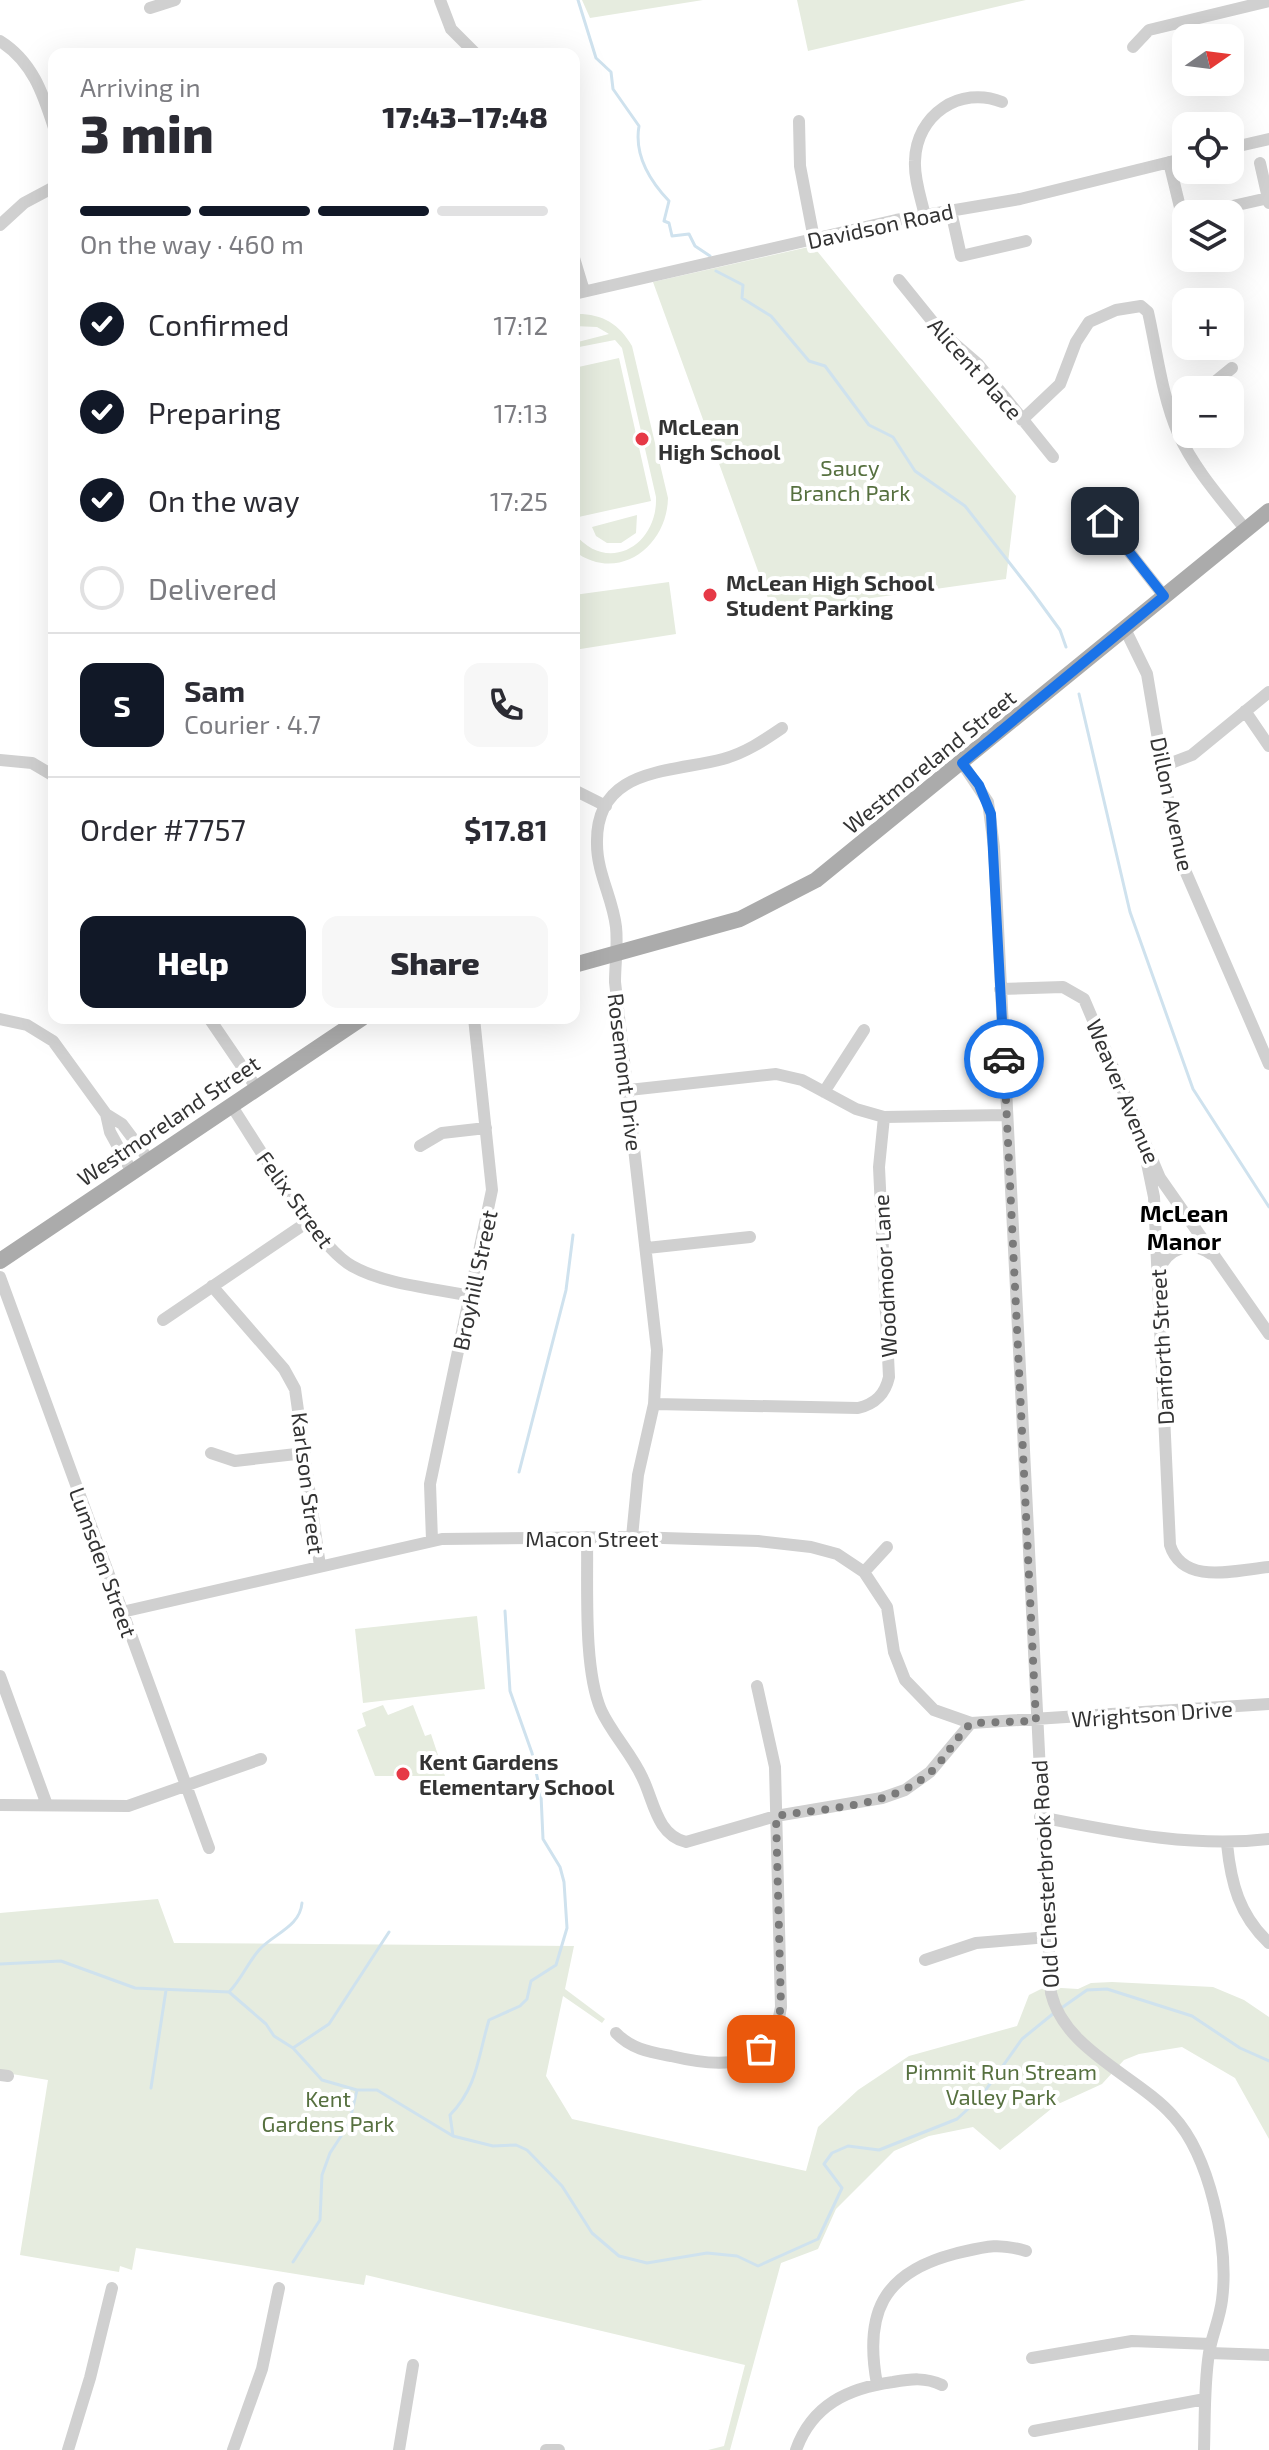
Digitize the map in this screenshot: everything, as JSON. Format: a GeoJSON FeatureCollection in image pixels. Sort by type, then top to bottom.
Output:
{"type":"FeatureCollection","features":[{"type":"Feature","properties":{"kind":"main road","name":"Westmoreland Street"},"geometry":{"type":"LineString","coordinates":[[580,964],[740,919],[800,890],[962,763],[1269,511]]}},
{"type":"Feature","properties":{"kind":"main road","name":"Westmoreland Street"},"geometry":{"type":"LineString","coordinates":[[0,1261],[231,1105],[338,1024]]}},
{"type":"Feature","properties":{"kind":"street"},"geometry":{"type":"LineString","coordinates":[[150,8],[175,0]]}},
{"type":"Feature","properties":{"kind":"street"},"geometry":{"type":"LineString","coordinates":[[440,0],[451,29],[470,48]]}},
{"type":"Feature","properties":{"kind":"street"},"geometry":{"type":"LineString","coordinates":[[1133,47],[1149,30],[1269,1]]}},
{"type":"Feature","properties":{"kind":"street"},"geometry":{"type":"LineString","coordinates":[[0,41],[17,55],[37,80],[48,111]]}},
{"type":"Feature","properties":{"kind":"street"},"geometry":{"type":"LineString","coordinates":[[925,216],[915,163],[925,126],[955,100],[980,96],[1002,102]]}},
{"type":"Feature","properties":{"kind":"street"},"geometry":{"type":"LineString","coordinates":[[799,121],[800,166],[814,239]]}},
{"type":"Feature","properties":{"kind":"street"},"geometry":{"type":"LineString","coordinates":[[1244,145],[1269,139]]}},
{"type":"Feature","properties":{"kind":"street","name":"Davidson Road"},"geometry":{"type":"LineString","coordinates":[[580,293],[734,260],[745,254],[814,239],[1020,199],[1172,161]]}},
{"type":"Feature","properties":{"kind":"street"},"geometry":{"type":"LineString","coordinates":[[1169,162],[1179,200]]}},
{"type":"Feature","properties":{"kind":"street"},"geometry":{"type":"LineString","coordinates":[[1244,205],[1268,201],[1260,163]]}},
{"type":"Feature","properties":{"kind":"street"},"geometry":{"type":"LineString","coordinates":[[0,225],[24,203],[48,190]]}},
{"type":"Feature","properties":{"kind":"street"},"geometry":{"type":"LineString","coordinates":[[951,211],[961,256],[1026,241]]}},
{"type":"Feature","properties":{"kind":"street","name":"Alicent Place"},"geometry":{"type":"LineString","coordinates":[[899,280],[941,332],[978,364],[1053,457]]}},
{"type":"Feature","properties":{"kind":"street"},"geometry":{"type":"LineString","coordinates":[[1022,420],[1060,384],[1076,342],[1089,322],[1116,310],[1141,306],[1148,312],[1172,417]]}},
{"type":"Feature","properties":{"kind":"street"},"geometry":{"type":"LineString","coordinates":[[1222,376],[1232,368]]}},
{"type":"Feature","properties":{"kind":"street"},"geometry":{"type":"LineString","coordinates":[[1188,448],[1200,471],[1246,530]]}},
{"type":"Feature","properties":{"kind":"street"},"geometry":{"type":"LineString","coordinates":[[1090,502],[1164,596]]}},
{"type":"Feature","properties":{"kind":"street","name":"Dillon Avenue"},"geometry":{"type":"LineString","coordinates":[[1125,629],[1147,674],[1170,811],[1188,879],[1268,1057]]}},
{"type":"Feature","properties":{"kind":"street"},"geometry":{"type":"LineString","coordinates":[[1163,766],[1192,755],[1269,692]]}},
{"type":"Feature","properties":{"kind":"street"},"geometry":{"type":"LineString","coordinates":[[1245,711],[1269,746]]}},
{"type":"Feature","properties":{"kind":"street"},"geometry":{"type":"LineString","coordinates":[[580,793],[606,806],[635,777],[662,769],[723,759],[760,743],[782,728]]}},
{"type":"Feature","properties":{"kind":"street"},"geometry":{"type":"LineString","coordinates":[[0,760],[32,763],[48,772]]}},
{"type":"Feature","properties":{"kind":"street","name":"Old Chesterbrook Road"},"geometry":{"type":"LineString","coordinates":[[962,763],[979,785],[991,814],[1040,1817],[1052,2000],[1096,2056],[1172,2114],[1194,2146],[1209,2190],[1222,2257],[1223,2298],[1210,2349],[1204,2450]]}},
{"type":"Feature","properties":{"kind":"street","name":"Rosemont Drive"},"geometry":{"type":"LineString","coordinates":[[606,806],[598,829],[597,854],[616,927],[615,982],[657,1340],[654,1404],[638,1475],[632,1537]]}},
{"type":"Feature","properties":{"kind":"street","name":"Weaver Avenue"},"geometry":{"type":"LineString","coordinates":[[1000,989],[1063,987],[1084,999],[1160,1178],[1269,1334]]}},
{"type":"Feature","properties":{"kind":"street"},"geometry":{"type":"LineString","coordinates":[[0,1019],[27,1025],[53,1041],[106,1114],[122,1124],[149,1160]]}},
{"type":"Feature","properties":{"kind":"street"},"geometry":{"type":"LineString","coordinates":[[213,1024],[256,1087]]}},
{"type":"Feature","properties":{"kind":"street","name":"Broyhill Street"},"geometry":{"type":"LineString","coordinates":[[432,1540],[430,1484],[492,1190],[475,1024]]}},
{"type":"Feature","properties":{"kind":"street"},"geometry":{"type":"LineString","coordinates":[[824,1092],[864,1030]]}},
{"type":"Feature","properties":{"kind":"street"},"geometry":{"type":"LineString","coordinates":[[629,1090],[776,1074],[802,1080],[856,1109],[884,1117],[1006,1115]]}},
{"type":"Feature","properties":{"kind":"street","name":"Felix Street"},"geometry":{"type":"LineString","coordinates":[[231,1105],[330,1248],[353,1266],[391,1279],[471,1296]]}},
{"type":"Feature","properties":{"kind":"street"},"geometry":{"type":"LineString","coordinates":[[106,1114],[110,1132],[132,1172]]}},
{"type":"Feature","properties":{"kind":"street","name":"Woodmoor Lane"},"geometry":{"type":"LineString","coordinates":[[654,1404],[858,1408],[869,1405],[883,1393],[889,1377],[879,1167],[884,1117]]}},
{"type":"Feature","properties":{"kind":"street"},"geometry":{"type":"LineString","coordinates":[[420,1146],[442,1133],[486,1128]]}},
{"type":"Feature","properties":{"kind":"street","name":"Danforth Street"},"geometry":{"type":"LineString","coordinates":[[1143,1144],[1154,1197],[1172,1550],[1185,1567],[1201,1572],[1269,1567]]}},
{"type":"Feature","properties":{"kind":"street"},"geometry":{"type":"LineString","coordinates":[[163,1320],[309,1221]]}},
{"type":"Feature","properties":{"kind":"street"},"geometry":{"type":"LineString","coordinates":[[647,1248],[750,1237]]}},
{"type":"Feature","properties":{"kind":"street"},"geometry":{"type":"LineString","coordinates":[[1157,1278],[1165,1258],[1180,1248],[1198,1247],[1214,1255]]}},
{"type":"Feature","properties":{"kind":"street","name":"Lumsden Street"},"geometry":{"type":"LineString","coordinates":[[0,1277],[209,1848]]}},
{"type":"Feature","properties":{"kind":"street","name":"Karlson Street"},"geometry":{"type":"LineString","coordinates":[[212,1286],[289,1376],[299,1403],[320,1566]]}},
{"type":"Feature","properties":{"kind":"street"},"geometry":{"type":"LineString","coordinates":[[211,1453],[235,1461],[305,1453]]}},
{"type":"Feature","properties":{"kind":"street"},"geometry":{"type":"LineString","coordinates":[[587,1537],[595,1694],[609,1724],[642,1777],[662,1827],[674,1845],[695,1842],[776,1816],[882,1798],[905,1790],[930,1772],[971,1723]]}},
{"type":"Feature","properties":{"kind":"street","name":"Macon Street"},"geometry":{"type":"LineString","coordinates":[[122,1612],[432,1540],[632,1537],[758,1541],[811,1547],[837,1554],[864,1572],[887,1607],[898,1666],[913,1692],[934,1710],[971,1723]]}},
{"type":"Feature","properties":{"kind":"street"},"geometry":{"type":"LineString","coordinates":[[864,1572],[887,1547]]}},
{"type":"Feature","properties":{"kind":"street"},"geometry":{"type":"LineString","coordinates":[[0,1676],[47,1805]]}},
{"type":"Feature","properties":{"kind":"street"},"geometry":{"type":"LineString","coordinates":[[616,2033],[639,2049],[717,2065],[751,2056],[769,2039],[781,2007],[775,1767],[757,1686]]}},
{"type":"Feature","properties":{"kind":"street","name":"Wrightson Drive"},"geometry":{"type":"LineString","coordinates":[[971,1723],[1269,1704]]}},
{"type":"Feature","properties":{"kind":"street"},"geometry":{"type":"LineString","coordinates":[[0,1805],[128,1806],[261,1759]]}},
{"type":"Feature","properties":{"kind":"street"},"geometry":{"type":"LineString","coordinates":[[1040,1817],[1161,1839],[1227,1844],[1269,1839]]}},
{"type":"Feature","properties":{"kind":"street"},"geometry":{"type":"LineString","coordinates":[[1227,1844],[1235,1892],[1250,1922],[1269,1943]]}},
{"type":"Feature","properties":{"kind":"street"},"geometry":{"type":"LineString","coordinates":[[925,1960],[976,1943],[1048,1937]]}},
{"type":"Feature","properties":{"kind":"street"},"geometry":{"type":"LineString","coordinates":[[877,2384],[871,2333],[879,2307],[891,2287],[909,2271],[930,2261],[1001,2244],[1026,2251]]}},
{"type":"Feature","properties":{"kind":"street"},"geometry":{"type":"LineString","coordinates":[[68,2450],[112,2288]]}},
{"type":"Feature","properties":{"kind":"street"},"geometry":{"type":"LineString","coordinates":[[233,2450],[262,2369],[279,2288]]}},
{"type":"Feature","properties":{"kind":"street"},"geometry":{"type":"LineString","coordinates":[[1032,2358],[1132,2341],[1269,2355]]}},
{"type":"Feature","properties":{"kind":"street"},"geometry":{"type":"LineString","coordinates":[[399,2450],[413,2365]]}},
{"type":"Feature","properties":{"kind":"street"},"geometry":{"type":"LineString","coordinates":[[796,2450],[808,2424],[830,2402],[877,2384],[915,2378],[942,2385]]}},
{"type":"Feature","properties":{"kind":"street"},"geometry":{"type":"LineString","coordinates":[[1034,2431],[1205,2399]]}},
{"type":"Feature","properties":{"kind":"street"},"geometry":{"type":"LineString","coordinates":[[546,2450],[559,2450]]}},
{"type":"Feature","properties":{"kind":"green space"},"geometry":{"type":"Polygon","coordinates":[[[582,0],[703,0],[590,18],[582,0]]]}},
{"type":"Feature","properties":{"kind":"green space"},"geometry":{"type":"Polygon","coordinates":[[[797,0],[1026,0],[808,51],[797,0]]]}},
{"type":"Feature","properties":{"kind":"green space","name":"Saucy Branch Park"},"geometry":{"type":"Polygon","coordinates":[[[813,246],[1016,496],[1006,579],[773,612],[653,282],[813,246]]]}},
{"type":"Feature","properties":{"kind":"green space"},"geometry":{"type":"Polygon","coordinates":[[[580,314],[608,321],[621,331],[632,346],[668,498],[659,532],[649,545],[623,562],[607,564],[580,554],[580,539],[601,552],[615,553],[628,549],[640,541],[649,529],[656,497],[622,348],[615,340],[580,347],[580,341],[609,334],[597,327],[580,326],[580,314]]]}},
{"type":"Feature","properties":{"kind":"green space"},"geometry":{"type":"Polygon","coordinates":[[[619,358],[651,501],[580,517],[580,367],[619,358]]]}},
{"type":"Feature","properties":{"kind":"green space"},"geometry":{"type":"Polygon","coordinates":[[[637,515],[636,533],[621,543],[607,543],[596,536],[592,527],[637,515]]]}},
{"type":"Feature","properties":{"kind":"green space"},"geometry":{"type":"Polygon","coordinates":[[[669,582],[676,634],[580,649],[580,594],[669,582]]]}},
{"type":"Feature","properties":{"kind":"green space"},"geometry":{"type":"Polygon","coordinates":[[[477,1616],[485,1689],[363,1703],[355,1629],[477,1616]]]}},
{"type":"Feature","properties":{"kind":"green space"},"geometry":{"type":"Polygon","coordinates":[[[383,1705],[388,1715],[413,1705],[425,1736],[431,1734],[445,1776],[375,1776],[357,1730],[366,1726],[362,1713],[383,1705]]]}},
{"type":"Feature","properties":{"kind":"green space","name":"Kent Gardens Park"},"geometry":{"type":"Polygon","coordinates":[[[158,1899],[174,1943],[574,1946],[565,1989],[605,2019],[602,2023],[563,1996],[546,2076],[572,2119],[806,2171],[818,2127],[858,2090],[909,2056],[1017,2026],[1029,1995],[1045,1987],[1078,1989],[1091,1983],[1112,1982],[1213,1987],[1244,2000],[1269,2017],[1269,2139],[1235,2078],[1182,2047],[1139,2054],[1124,2060],[1102,2084],[1056,2105],[1000,2150],[973,2127],[929,2136],[894,2151],[836,2209],[818,2249],[781,2263],[730,2450],[708,2450],[724,2446],[745,2365],[366,2275],[364,2285],[136,2248],[132,2270],[120,2266],[119,2272],[20,2255],[48,2080],[0,2072],[0,1913],[158,1899]]]}},
{"type":"Feature","properties":{"kind":"waterway"},"geometry":{"type":"LineString","coordinates":[[578,0],[596,58],[611,72],[613,89],[639,126],[639,147],[645,167],[669,201],[664,221],[669,223],[672,236],[689,234],[695,246],[710,256]]}},
{"type":"Feature","properties":{"kind":"waterway"},"geometry":{"type":"LineString","coordinates":[[716,271],[743,285],[742,298],[771,316],[809,361],[825,366],[869,425],[893,437],[915,471],[965,506],[1060,630],[1066,647]]}},
{"type":"Feature","properties":{"kind":"waterway"},"geometry":{"type":"LineString","coordinates":[[1079,694],[1130,912],[1193,1089],[1269,1207]]}},
{"type":"Feature","properties":{"kind":"waterway"},"geometry":{"type":"LineString","coordinates":[[519,1472],[566,1290],[573,1235]]}},
{"type":"Feature","properties":{"kind":"waterway"},"geometry":{"type":"LineString","coordinates":[[453,2136],[450,2115],[472,2082],[489,2020],[520,2006],[527,1999],[531,1981],[556,1965],[567,1928],[564,1882],[560,1867],[543,1839],[541,1795],[532,1753],[510,1691],[505,1611]]}},
{"type":"Feature","properties":{"kind":"waterway"},"geometry":{"type":"LineString","coordinates":[[229,1992],[259,1950],[296,1918],[302,1903]]}},
{"type":"Feature","properties":{"kind":"waterway"},"geometry":{"type":"LineString","coordinates":[[293,2048],[329,2024],[389,1932]]}},
{"type":"Feature","properties":{"kind":"waterway"},"geometry":{"type":"LineString","coordinates":[[0,1964],[61,1961],[135,1988],[229,1992],[266,2024],[274,2036],[293,2048],[322,2080],[357,2090],[377,2090],[453,2136],[493,2146],[516,2145],[527,2150],[562,2186],[592,2233],[619,2256],[647,2263],[707,2253],[737,2256],[758,2266],[818,2239],[842,2188],[824,2164],[832,2153],[848,2146],[879,2150],[957,2119],[980,2098],[1022,2039],[1054,2013]]}},
{"type":"Feature","properties":{"kind":"waterway"},"geometry":{"type":"LineString","coordinates":[[1060,2009],[1087,1990],[1107,1989],[1192,2016],[1240,2048],[1269,2061]]}},
{"type":"Feature","properties":{"kind":"waterway"},"geometry":{"type":"LineString","coordinates":[[151,2088],[166,1990]]}},
{"type":"Feature","properties":{"kind":"waterway"},"geometry":{"type":"LineString","coordinates":[[293,2262],[320,2220],[322,2175],[330,2153],[349,2124],[357,2090]]}},
{"type":"Feature","properties":{"kind":"way so far"},"geometry":{"type":"LineString","coordinates":[[761,2049],[775,2029],[781,2007],[776,1816],[882,1798],[905,1790],[919,1782],[942,1760],[971,1723],[1036,1721],[1004,1059]]}},
{"type":"Feature","properties":{"kind":"place","name":"McLean High School"},"geometry":{"type":"Point","coordinates":[642,439]}},
{"type":"Feature","properties":{"kind":"place","name":"McLean High School Student Parking"},"geometry":{"type":"Point","coordinates":[710,595]}},
{"type":"Feature","properties":{"kind":"place","name":"Kent Gardens Elementary School"},"geometry":{"type":"Point","coordinates":[403,1774]}},
{"type":"Feature","properties":{"kind":"district","name":"McLean Manor"},"geometry":{"type":"Point","coordinates":[1184,1226]}},
{"type":"Feature","properties":{"kind":"route"},"geometry":{"type":"LineString","coordinates":[[1004,1059],[991,814],[979,785],[962,763],[1164,596],[1105,521]]}},
{"type":"Feature","properties":{"kind":"park label","name":"Pimmit Run Stream Valley Park"},"geometry":{"type":"Point","coordinates":[1001,2084]}}]}
